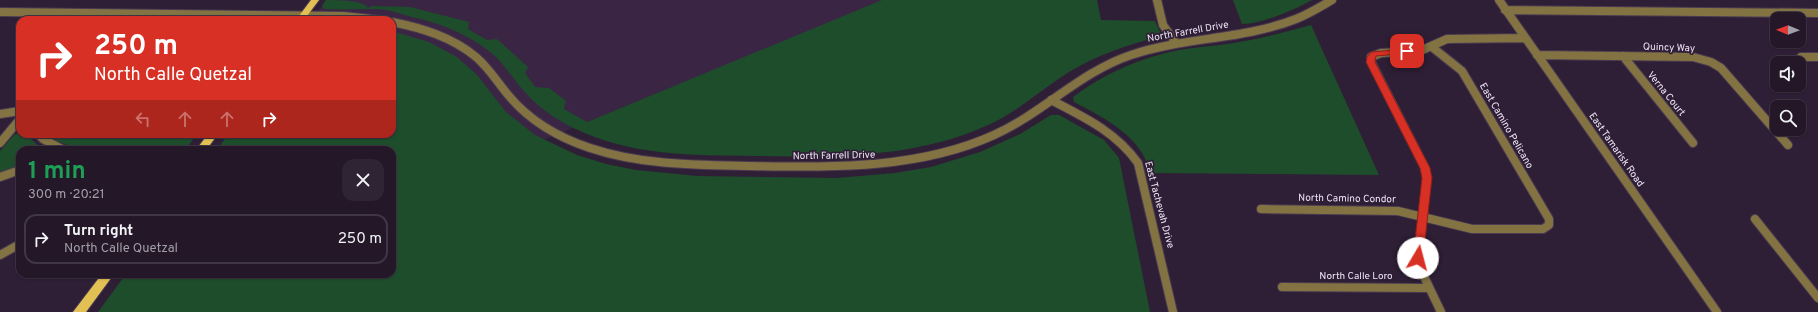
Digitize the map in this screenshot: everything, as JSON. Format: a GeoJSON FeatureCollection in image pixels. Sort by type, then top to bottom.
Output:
{"type":"FeatureCollection","features":[{"type":"Feature","properties":{"kind":"main road"},"geometry":{"type":"LineString","coordinates":[[303,16],[315,0]]}},
{"type":"Feature","properties":{"kind":"main road"},"geometry":{"type":"LineString","coordinates":[[79,312],[105,278]]}},
{"type":"Feature","properties":{"kind":"street"},"geometry":{"type":"LineString","coordinates":[[1157,0],[1164,25],[1176,43]]}},
{"type":"Feature","properties":{"kind":"street","name":"North Farrell Drive"},"geometry":{"type":"LineString","coordinates":[[396,23],[438,35],[464,48],[486,66],[507,93],[525,112],[562,136],[604,152],[653,162],[689,165],[854,167],[905,161],[944,153],[993,136],[1020,122],[1077,80],[1109,63],[1132,54],[1176,43],[1273,26],[1305,15],[1332,0]]}},
{"type":"Feature","properties":{"kind":"street","name":"East Tamarisk Road"},"geometry":{"type":"LineString","coordinates":[[1499,0],[1717,312]]}},
{"type":"Feature","properties":{"kind":"street"},"geometry":{"type":"LineString","coordinates":[[1505,10],[1818,13]]}},
{"type":"Feature","properties":{"kind":"street"},"geometry":{"type":"LineString","coordinates":[[0,12],[108,13],[179,16]]}},
{"type":"Feature","properties":{"kind":"street"},"geometry":{"type":"LineString","coordinates":[[1441,312],[1419,266],[1418,258],[1424,217],[1427,178],[1425,168],[1371,62],[1371,57],[1381,52],[1420,51],[1432,47],[1447,39],[1525,38]]}},
{"type":"Feature","properties":{"kind":"street","name":"East Camino Pelicano"},"geometry":{"type":"LineString","coordinates":[[1432,47],[1456,64],[1462,71],[1549,219],[1549,225]]}},
{"type":"Feature","properties":{"kind":"street","name":"Quincy Way"},"geometry":{"type":"LineString","coordinates":[[1537,55],[1693,58],[1711,62],[1721,68],[1788,145]]}},
{"type":"Feature","properties":{"kind":"street","name":"Verna Court"},"geometry":{"type":"LineString","coordinates":[[1623,56],[1693,143]]}},
{"type":"Feature","properties":{"kind":"street"},"geometry":{"type":"LineString","coordinates":[[1806,57],[1818,57]]}},
{"type":"Feature","properties":{"kind":"street","name":"East Tachevah Drive"},"geometry":{"type":"LineString","coordinates":[[1051,100],[1112,134],[1128,148],[1138,163],[1173,312]]}},
{"type":"Feature","properties":{"kind":"street"},"geometry":{"type":"LineString","coordinates":[[0,114],[16,112]]}},
{"type":"Feature","properties":{"kind":"street"},"geometry":{"type":"LineString","coordinates":[[0,143],[16,124]]}},
{"type":"Feature","properties":{"kind":"street"},"geometry":{"type":"LineString","coordinates":[[42,138],[56,146]]}},
{"type":"Feature","properties":{"kind":"street"},"geometry":{"type":"LineString","coordinates":[[0,177],[16,171]]}},
{"type":"Feature","properties":{"kind":"street","name":"North Camino Condor"},"geometry":{"type":"LineString","coordinates":[[1260,209],[1398,211],[1472,229],[1543,229],[1549,225]]}},
{"type":"Feature","properties":{"kind":"street"},"geometry":{"type":"LineString","coordinates":[[1755,219],[1818,298]]}},
{"type":"Feature","properties":{"kind":"street"},"geometry":{"type":"LineString","coordinates":[[0,255],[16,246]]}},
{"type":"Feature","properties":{"kind":"street","name":"North Calle Loro"},"geometry":{"type":"LineString","coordinates":[[1282,287],[1429,288]]}},
{"type":"Feature","properties":{"kind":"shaded area"},"geometry":{"type":"Polygon","coordinates":[[[326,0],[1097,0],[684,82],[482,165],[396,151],[396,146],[262,146],[348,138],[396,138],[396,16],[315,16],[326,0]]]}},
{"type":"Feature","properties":{"kind":"green space"},"geometry":{"type":"Polygon","coordinates":[[[326,0],[356,2],[365,5],[368,8],[372,6],[410,7],[469,22],[468,29],[487,40],[497,39],[528,67],[525,73],[535,87],[549,88],[566,101],[564,109],[587,122],[882,0],[1097,0],[1101,20],[1155,21],[1161,34],[1158,37],[1135,43],[1090,60],[1058,79],[1009,114],[986,126],[958,137],[929,145],[871,154],[842,156],[711,155],[669,153],[627,147],[587,134],[569,126],[545,111],[520,87],[495,56],[473,40],[448,28],[425,20],[382,9],[324,9],[322,6],[326,0]]]}},
{"type":"Feature","properties":{"kind":"green space"},"geometry":{"type":"Polygon","coordinates":[[[1233,0],[1312,0],[1268,19],[1259,22],[1242,24],[1233,0]]]}},
{"type":"Feature","properties":{"kind":"green space"},"geometry":{"type":"Polygon","coordinates":[[[1311,25],[1379,175],[1151,173],[1139,148],[1130,138],[1110,122],[1074,102],[1073,97],[1085,88],[1110,74],[1151,57],[1179,50],[1227,44],[1283,33],[1311,25]]]}},
{"type":"Feature","properties":{"kind":"green space"},"geometry":{"type":"Polygon","coordinates":[[[396,32],[429,42],[457,57],[477,75],[506,112],[535,135],[577,155],[606,164],[636,170],[697,176],[837,178],[895,173],[931,167],[980,152],[1020,134],[1051,115],[1059,115],[1104,140],[1119,158],[1150,312],[98,312],[123,278],[396,278],[396,146],[220,146],[225,138],[396,138],[396,32]]]}},
{"type":"Feature","properties":{"kind":"green space"},"geometry":{"type":"Polygon","coordinates":[[[16,134],[16,138],[31,138],[39,146],[16,146],[16,168],[0,173],[0,151],[16,134]]]}},
{"type":"Feature","properties":{"kind":"green space"},"geometry":{"type":"Polygon","coordinates":[[[53,138],[194,138],[188,146],[70,146],[53,138]]]}},
{"type":"Feature","properties":{"kind":"route"},"geometry":{"type":"LineString","coordinates":[[1407,51],[1381,52],[1374,54],[1371,57],[1371,62],[1425,168],[1427,178],[1424,217],[1418,258]]}}]}
